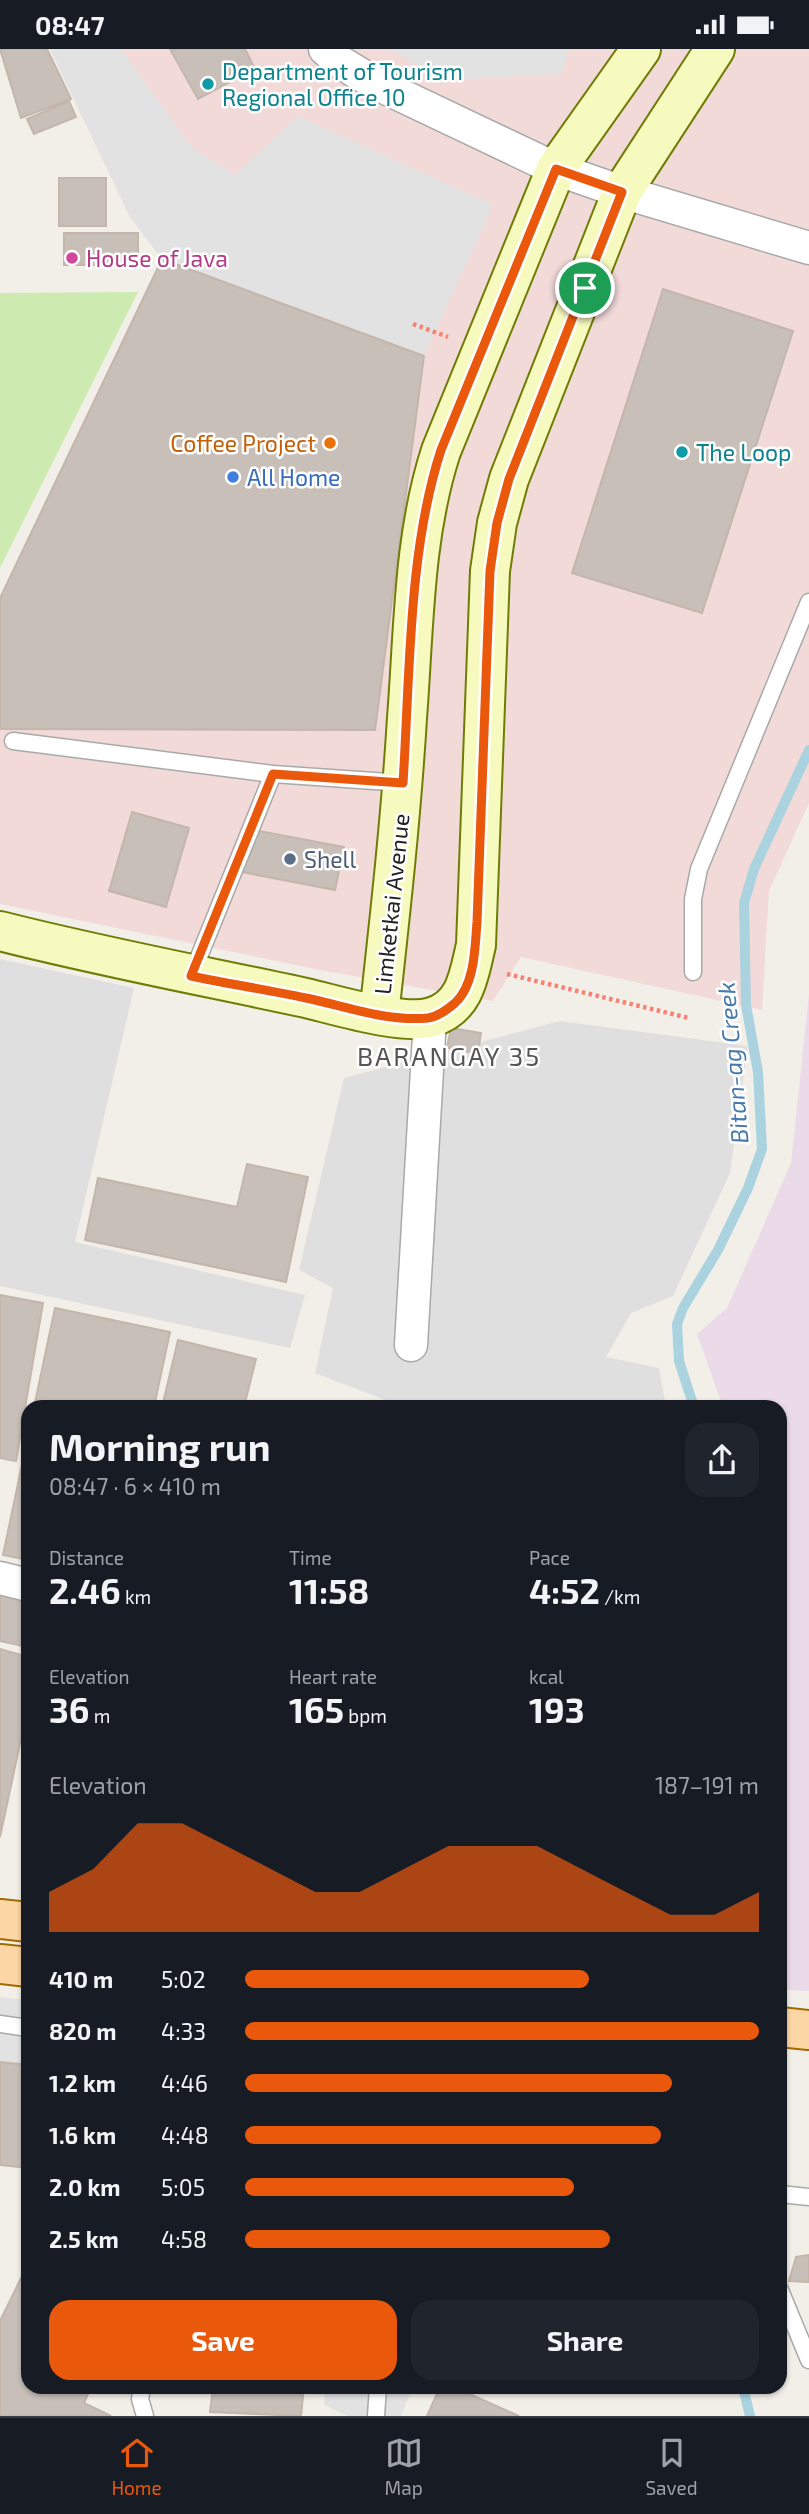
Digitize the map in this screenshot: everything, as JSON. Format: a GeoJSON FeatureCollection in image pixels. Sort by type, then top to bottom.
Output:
{"type":"FeatureCollection","features":[{"type":"Feature","properties":{"kind":"main road"},"geometry":{"type":"LineString","coordinates":[[0,1919],[21,1921]]}},
{"type":"Feature","properties":{"kind":"main road"},"geometry":{"type":"LineString","coordinates":[[0,1964],[21,1966]]}},
{"type":"Feature","properties":{"kind":"main road"},"geometry":{"type":"LineString","coordinates":[[787,2028],[809,2030]]}},
{"type":"Feature","properties":{"kind":"street"},"geometry":{"type":"LineString","coordinates":[[326,49],[340,62],[373,82],[556,169],[622,192],[809,248]]}},
{"type":"Feature","properties":{"kind":"street","name":"Limketkai Avenue"},"geometry":{"type":"LineString","coordinates":[[430,1018],[379,1015],[403,783],[420,539],[427,496],[441,450],[556,169],[641,49]]}},
{"type":"Feature","properties":{"kind":"street"},"geometry":{"type":"LineString","coordinates":[[411,1345],[430,1018],[457,1001],[465,989],[472,966],[477,922],[490,571],[497,523],[509,479],[622,192],[715,49]]}},
{"type":"Feature","properties":{"kind":"street"},"geometry":{"type":"LineString","coordinates":[[0,931],[191,976],[379,1015]]}},
{"type":"Feature","properties":{"kind":"street"},"geometry":{"type":"LineString","coordinates":[[0,1578],[21,1583]]}},
{"type":"Feature","properties":{"kind":"lane"},"geometry":{"type":"LineString","coordinates":[[693,972],[693,899],[699,869],[809,601]]}},
{"type":"Feature","properties":{"kind":"lane"},"geometry":{"type":"LineString","coordinates":[[13,741],[273,774],[403,783]]}},
{"type":"Feature","properties":{"kind":"lane"},"geometry":{"type":"LineString","coordinates":[[191,976],[273,774]]}},
{"type":"Feature","properties":{"kind":"lane"},"geometry":{"type":"LineString","coordinates":[[0,2024],[21,2027]]}},
{"type":"Feature","properties":{"kind":"lane"},"geometry":{"type":"LineString","coordinates":[[787,2194],[809,2196]]}},
{"type":"Feature","properties":{"kind":"lane"},"geometry":{"type":"LineString","coordinates":[[787,2307],[809,2360]]}},
{"type":"Feature","properties":{"kind":"lane"},"geometry":{"type":"LineString","coordinates":[[140,2394],[139,2399],[145,2416]]}},
{"type":"Feature","properties":{"kind":"lane"},"geometry":{"type":"LineString","coordinates":[[376,2416],[378,2394]]}},
{"type":"Feature","properties":{"kind":"path"},"geometry":{"type":"LineString","coordinates":[[472,966],[688,1018]]}},
{"type":"Feature","properties":{"kind":"shaded area"},"geometry":{"type":"Polygon","coordinates":[[[50,49],[809,49],[809,803],[769,891],[762,1010],[521,957],[493,1001],[320,970],[0,904],[0,598],[162,259],[130,217],[50,49]]]}},
{"type":"Feature","properties":{"kind":"shaded area"},"geometry":{"type":"Polygon","coordinates":[[[50,49],[121,49],[192,148],[235,175],[298,116],[493,205],[424,356],[162,259],[130,217],[50,49]]]}},
{"type":"Feature","properties":{"kind":"shaded area"},"geometry":{"type":"Polygon","coordinates":[[[390,49],[568,50],[562,74],[466,79],[412,62],[390,49]]]}},
{"type":"Feature","properties":{"kind":"shaded area"},"geometry":{"type":"Polygon","coordinates":[[[0,959],[134,988],[75,1242],[305,1295],[290,1348],[0,1286],[0,959]]]}},
{"type":"Feature","properties":{"kind":"shaded area"},"geometry":{"type":"Polygon","coordinates":[[[809,994],[809,1991],[787,1990],[787,1400],[721,1400],[697,1334],[727,1308],[791,1163],[809,994]]]}},
{"type":"Feature","properties":{"kind":"shaded area"},"geometry":{"type":"Polygon","coordinates":[[[560,1021],[748,1046],[730,1173],[673,1296],[631,1313],[606,1357],[659,1368],[665,1400],[386,1400],[315,1373],[333,1288],[299,1270],[344,1078],[560,1021]]]}},
{"type":"Feature","properties":{"kind":"shaded area"},"geometry":{"type":"Polygon","coordinates":[[[0,1997],[21,1999],[21,2064],[0,2062],[0,1997]]]}},
{"type":"Feature","properties":{"kind":"shaded area"},"geometry":{"type":"Polygon","coordinates":[[[325,2394],[410,2394],[401,2416],[348,2416],[324,2405],[325,2394]]]}},
{"type":"Feature","properties":{"kind":"green space"},"geometry":{"type":"Polygon","coordinates":[[[138,292],[0,568],[0,293],[138,292]]]}},
{"type":"Feature","properties":{"kind":"building"},"geometry":{"type":"Polygon","coordinates":[[[0,49],[47,49],[71,99],[21,118],[0,49]]]}},
{"type":"Feature","properties":{"kind":"building","name":"Department of Tourism Regional Office 10"},"geometry":{"type":"Polygon","coordinates":[[[170,49],[245,49],[255,69],[198,99],[170,49]]]}},
{"type":"Feature","properties":{"kind":"building"},"geometry":{"type":"Polygon","coordinates":[[[69,101],[76,117],[34,134],[27,119],[69,101]]]}},
{"type":"Feature","properties":{"kind":"building"},"geometry":{"type":"Polygon","coordinates":[[[59,178],[106,178],[106,226],[59,226],[59,178]]]}},
{"type":"Feature","properties":{"kind":"building"},"geometry":{"type":"Polygon","coordinates":[[[64,233],[138,233],[138,265],[64,265],[64,233]]]}},
{"type":"Feature","properties":{"kind":"building","name":"All Home"},"geometry":{"type":"Polygon","coordinates":[[[162,259],[424,356],[375,730],[0,729],[0,598],[162,259]]]}},
{"type":"Feature","properties":{"kind":"building","name":"The Loop"},"geometry":{"type":"Polygon","coordinates":[[[663,289],[793,331],[702,613],[572,573],[663,289]]]}},
{"type":"Feature","properties":{"kind":"building"},"geometry":{"type":"Polygon","coordinates":[[[132,812],[189,828],[166,907],[109,891],[132,812]]]}},
{"type":"Feature","properties":{"kind":"building","name":"Shell"},"geometry":{"type":"Polygon","coordinates":[[[244,828],[344,847],[335,890],[236,871],[244,828]]]}},
{"type":"Feature","properties":{"kind":"building"},"geometry":{"type":"Polygon","coordinates":[[[451,1028],[481,1033],[478,1053],[447,1048],[451,1028]]]}},
{"type":"Feature","properties":{"kind":"building"},"geometry":{"type":"Polygon","coordinates":[[[247,1164],[308,1177],[286,1282],[85,1240],[98,1178],[237,1207],[247,1164]]]}},
{"type":"Feature","properties":{"kind":"building"},"geometry":{"type":"Polygon","coordinates":[[[0,1295],[43,1303],[26,1400],[21,1400],[21,1432],[16,1461],[0,1458],[0,1295]]]}},
{"type":"Feature","properties":{"kind":"building"},"geometry":{"type":"Polygon","coordinates":[[[55,1308],[170,1332],[155,1400],[35,1400],[55,1308]]]}},
{"type":"Feature","properties":{"kind":"building"},"geometry":{"type":"Polygon","coordinates":[[[178,1340],[256,1359],[246,1400],[164,1400],[178,1340]]]}},
{"type":"Feature","properties":{"kind":"building"},"geometry":{"type":"Polygon","coordinates":[[[21,1469],[21,1559],[3,1555],[21,1469]]]}},
{"type":"Feature","properties":{"kind":"building"},"geometry":{"type":"Polygon","coordinates":[[[0,1593],[21,1599],[21,1646],[0,1641],[0,1593]]]}},
{"type":"Feature","properties":{"kind":"building"},"geometry":{"type":"Polygon","coordinates":[[[0,1649],[21,1655],[21,1739],[0,1837],[0,1649]]]}},
{"type":"Feature","properties":{"kind":"building"},"geometry":{"type":"Polygon","coordinates":[[[0,2062],[21,2064],[21,2167],[0,2165],[0,2062]]]}},
{"type":"Feature","properties":{"kind":"building"},"geometry":{"type":"Polygon","coordinates":[[[809,2255],[809,2282],[789,2281],[796,2257],[809,2255]]]}},
{"type":"Feature","properties":{"kind":"building"},"geometry":{"type":"Polygon","coordinates":[[[21,2278],[21,2394],[88,2394],[84,2403],[111,2416],[0,2416],[0,2321],[21,2278]]]}},
{"type":"Feature","properties":{"kind":"building"},"geometry":{"type":"Polygon","coordinates":[[[212,2394],[303,2394],[301,2416],[210,2412],[212,2394]]]}},
{"type":"Feature","properties":{"kind":"building"},"geometry":{"type":"Polygon","coordinates":[[[437,2394],[470,2394],[519,2416],[427,2416],[437,2394]]]}},
{"type":"Feature","properties":{"kind":"waterway","name":"Bitan-ag Creek"},"geometry":{"type":"LineString","coordinates":[[692,1400],[679,1361],[677,1324],[683,1308],[718,1250],[748,1188],[762,1149],[758,1072],[746,1005],[744,903],[754,869],[809,750]]}},
{"type":"Feature","properties":{"kind":"waterway","name":"Bitan-ag Creek"},"geometry":{"type":"LineString","coordinates":[[745,2394],[750,2416]]}},
{"type":"Feature","properties":{"kind":"place","name":"Department of Tourism Regional Office 10"},"geometry":{"type":"Point","coordinates":[208,84]}},
{"type":"Feature","properties":{"kind":"place","name":"House of Java"},"geometry":{"type":"Point","coordinates":[72,258]}},
{"type":"Feature","properties":{"kind":"place","name":"Coffee Project"},"geometry":{"type":"Point","coordinates":[330,443]}},
{"type":"Feature","properties":{"kind":"place","name":"The Loop"},"geometry":{"type":"Point","coordinates":[682,452]}},
{"type":"Feature","properties":{"kind":"place","name":"All Home"},"geometry":{"type":"Point","coordinates":[233,477]}},
{"type":"Feature","properties":{"kind":"place","name":"Shell"},"geometry":{"type":"Point","coordinates":[290,859]}},
{"type":"Feature","properties":{"kind":"district","name":"BARANGAY 35"},"geometry":{"type":"Point","coordinates":[449,1055]}},
{"type":"Feature","properties":{"kind":"route"},"geometry":{"type":"LineString","coordinates":[[556,169],[622,192],[585,288],[509,479],[497,523],[490,571],[476,945],[465,989],[457,1001],[441,1013],[430,1018],[416,1018],[379,1015],[191,976],[273,774],[403,783],[420,539],[427,496],[441,450],[556,169]]}}]}
